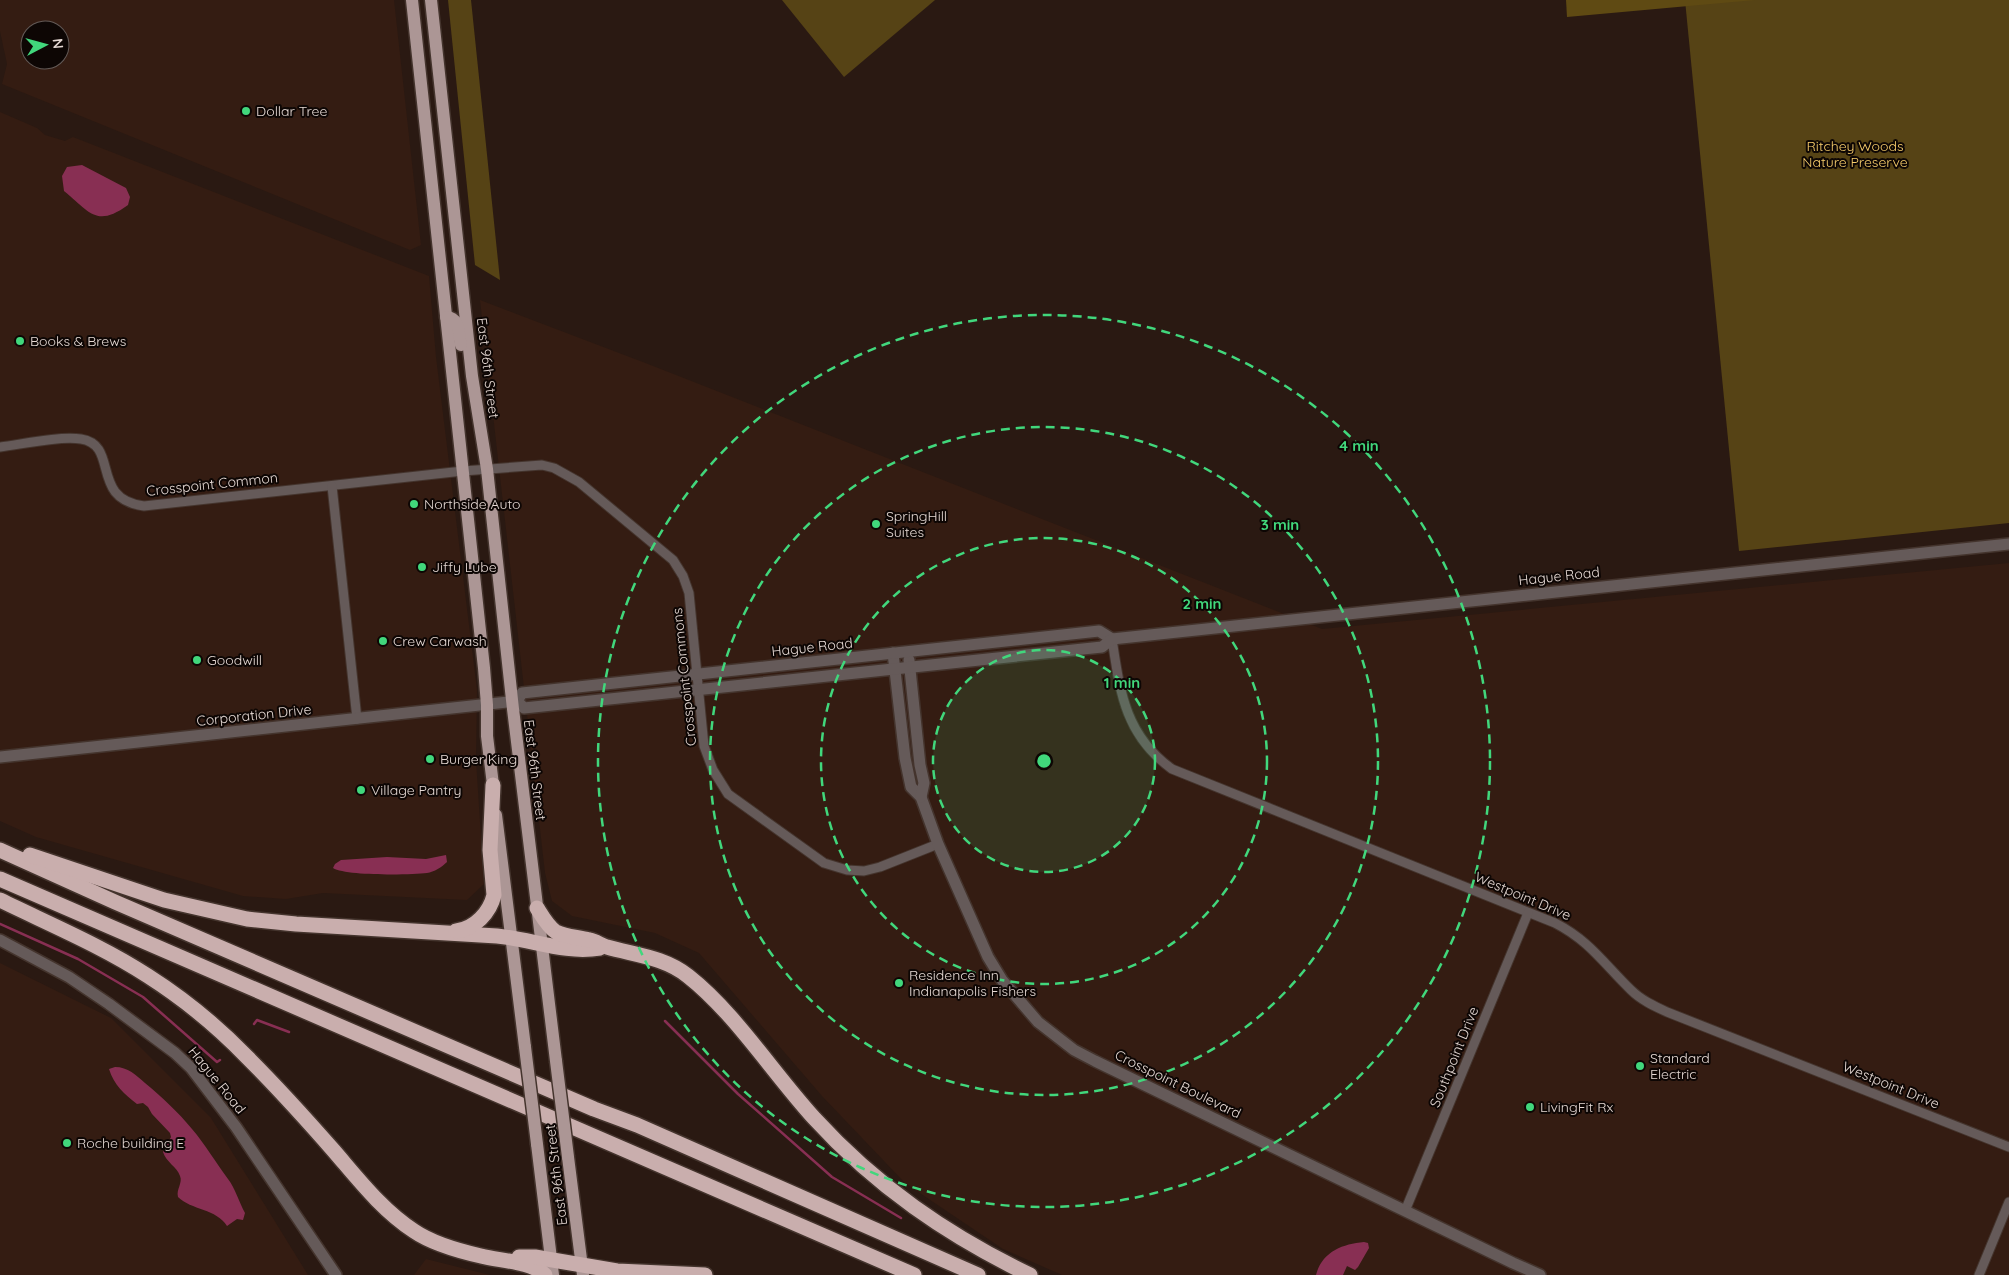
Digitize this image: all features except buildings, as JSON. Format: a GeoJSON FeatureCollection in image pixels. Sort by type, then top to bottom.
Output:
{"type":"FeatureCollection","features":[{"type":"Feature","properties":{"kind":"highway"},"geometry":{"type":"LineString","coordinates":[[446,932],[463,930],[472,925],[484,915],[493,900],[490,850],[493,785]]}},
{"type":"Feature","properties":{"kind":"highway"},"geometry":{"type":"LineString","coordinates":[[0,845],[164,900],[229,916],[296,924],[512,937],[555,948],[591,950],[607,947]]}},
{"type":"Feature","properties":{"kind":"highway"},"geometry":{"type":"LineString","coordinates":[[0,850],[115,902],[594,1109],[637,1125],[978,1275]]}},
{"type":"Feature","properties":{"kind":"highway"},"geometry":{"type":"LineString","coordinates":[[0,879],[914,1275]]}},
{"type":"Feature","properties":{"kind":"highway"},"geometry":{"type":"LineString","coordinates":[[0,900],[127,963],[189,1004],[248,1057],[375,1198],[398,1220],[415,1232],[456,1249],[527,1265],[536,1268],[545,1275]]}},
{"type":"Feature","properties":{"kind":"highway"},"geometry":{"type":"LineString","coordinates":[[537,908],[546,922],[556,932],[590,940],[607,947],[644,955],[686,974],[721,1008],[813,1117],[860,1164],[927,1217],[977,1248],[1030,1275]]}},
{"type":"Feature","properties":{"kind":"highway"},"geometry":{"type":"LineString","coordinates":[[500,1260],[516,1256],[552,1267],[635,1273],[705,1275]]}},
{"type":"Feature","properties":{"kind":"main road","name":"East 96th Street"},"geometry":{"type":"LineString","coordinates":[[412,0],[487,705],[487,736],[552,1267]]}},
{"type":"Feature","properties":{"kind":"main road","name":"East 96th Street"},"geometry":{"type":"LineString","coordinates":[[431,0],[472,376],[486,469],[537,908],[582,1270]]}},
{"type":"Feature","properties":{"kind":"main road"},"geometry":{"type":"LineString","coordinates":[[416,35],[428,75],[435,134],[438,140],[446,140]]}},
{"type":"Feature","properties":{"kind":"main road"},"geometry":{"type":"LineString","coordinates":[[446,317],[453,318],[456,321],[464,358],[472,376]]}},
{"type":"Feature","properties":{"kind":"street","name":"Crosspoint Common"},"geometry":{"type":"LineString","coordinates":[[0,446],[66,439],[82,439],[92,443],[99,448],[103,455],[107,477],[113,490],[124,500],[144,506],[463,471]]}},
{"type":"Feature","properties":{"kind":"street","name":"Crosspoint Commons"},"geometry":{"type":"LineString","coordinates":[[463,471],[535,465],[554,468],[579,482],[673,560],[688,587],[706,752],[713,770],[731,797],[824,863],[847,870],[864,871],[880,868],[938,844]]}},
{"type":"Feature","properties":{"kind":"street"},"geometry":{"type":"LineString","coordinates":[[332,486],[357,719]]}},
{"type":"Feature","properties":{"kind":"street","name":"Hague Road"},"geometry":{"type":"LineString","coordinates":[[1112,639],[1099,631],[908,651],[522,693],[514,702],[524,708],[895,669],[1102,647],[1112,639],[2009,544]]}},
{"type":"Feature","properties":{"kind":"street","name":"Westpoint Drive"},"geometry":{"type":"LineString","coordinates":[[1112,639],[1124,706],[1131,722],[1149,750],[1172,769],[1574,933],[1589,945],[1647,1003],[2009,1147]]}},
{"type":"Feature","properties":{"kind":"street","name":"Crosspoint Boulevard"},"geometry":{"type":"LineString","coordinates":[[908,651],[920,765],[924,783],[921,797]]}},
{"type":"Feature","properties":{"kind":"street","name":"Crosspoint Boulevard"},"geometry":{"type":"LineString","coordinates":[[893,653],[911,787],[921,797],[938,844],[995,970],[1022,1006],[1056,1037],[1094,1061],[1540,1275]]}},
{"type":"Feature","properties":{"kind":"street","name":"Corporation Drive"},"geometry":{"type":"LineString","coordinates":[[0,757],[514,702]]}},
{"type":"Feature","properties":{"kind":"street","name":"Southpoint Drive"},"geometry":{"type":"LineString","coordinates":[[1404,1211],[1528,913]]}},
{"type":"Feature","properties":{"kind":"street","name":"Hague Road"},"geometry":{"type":"LineString","coordinates":[[0,940],[69,977],[175,1053],[190,1068],[236,1127],[336,1275]]}},
{"type":"Feature","properties":{"kind":"street"},"geometry":{"type":"LineString","coordinates":[[1979,1275],[2009,1202]]}},
{"type":"Feature","properties":{"kind":"shaded area"},"geometry":{"type":"Polygon","coordinates":[[[0,0],[394,0],[421,245],[410,250],[2,84],[7,64],[0,31],[0,0]]]}},
{"type":"Feature","properties":{"kind":"shaded area"},"geometry":{"type":"Polygon","coordinates":[[[1566,0],[1755,0],[1567,17],[1566,0]]]}},
{"type":"Feature","properties":{"kind":"shaded area"},"geometry":{"type":"Polygon","coordinates":[[[0,112],[37,128],[45,135],[65,141],[73,137],[429,276],[436,357],[477,690],[476,760],[484,884],[467,900],[323,893],[286,899],[243,896],[36,837],[0,821],[0,112]]]}},
{"type":"Feature","properties":{"kind":"shaded area"},"geometry":{"type":"Polygon","coordinates":[[[82,165],[126,188],[130,197],[128,205],[117,212],[101,216],[87,211],[64,191],[62,176],[67,167],[82,165]]]}},
{"type":"Feature","properties":{"kind":"shaded area"},"geometry":{"type":"Polygon","coordinates":[[[480,300],[648,364],[1322,629],[2009,563],[2009,1275],[1062,1275],[1003,1249],[905,1183],[822,1096],[699,953],[655,933],[572,916],[552,901],[545,873],[480,300]]]}},
{"type":"Feature","properties":{"kind":"shaded area"},"geometry":{"type":"Polygon","coordinates":[[[446,855],[447,862],[443,866],[427,873],[364,874],[340,871],[333,868],[341,860],[387,857],[426,859],[446,855]]]}},
{"type":"Feature","properties":{"kind":"shaded area"},"geometry":{"type":"Polygon","coordinates":[[[0,963],[111,1018],[211,1118],[308,1275],[0,1275],[0,963]]]}},
{"type":"Feature","properties":{"kind":"shaded area"},"geometry":{"type":"Polygon","coordinates":[[[115,1067],[132,1072],[170,1105],[192,1129],[233,1187],[245,1213],[243,1220],[237,1219],[227,1226],[217,1216],[190,1205],[178,1197],[180,1176],[166,1159],[163,1152],[171,1137],[170,1133],[148,1107],[143,1103],[137,1104],[120,1089],[109,1069],[115,1067]]]}},
{"type":"Feature","properties":{"kind":"shaded area"},"geometry":{"type":"Polygon","coordinates":[[[1364,1242],[1368,1243],[1369,1248],[1355,1270],[1347,1266],[1343,1275],[1316,1275],[1323,1260],[1328,1255],[1341,1247],[1364,1242]]]}},
{"type":"Feature","properties":{"kind":"shaded area"},"geometry":{"type":"Polygon","coordinates":[[[426,1259],[490,1275],[414,1275],[426,1259]]]}},
{"type":"Feature","properties":{"kind":"green space"},"geometry":{"type":"Polygon","coordinates":[[[448,0],[471,0],[500,280],[475,265],[448,0]]]}},
{"type":"Feature","properties":{"kind":"green space"},"geometry":{"type":"Polygon","coordinates":[[[782,0],[935,0],[844,77],[782,0]]]}},
{"type":"Feature","properties":{"kind":"green space","name":"Ritchey Woods Nature Preserve"},"geometry":{"type":"Polygon","coordinates":[[[1685,0],[2009,0],[2009,523],[1739,551],[1685,0]]]}},
{"type":"Feature","properties":{"kind":"waterway"},"geometry":{"type":"LineString","coordinates":[[0,924],[78,959],[143,997],[217,1062],[220,1060]]}},
{"type":"Feature","properties":{"kind":"waterway"},"geometry":{"type":"LineString","coordinates":[[254,1024],[257,1020],[289,1032]]}},
{"type":"Feature","properties":{"kind":"waterway"},"geometry":{"type":"LineString","coordinates":[[665,1021],[738,1094],[832,1177],[901,1218]]}},
{"type":"Feature","properties":{"kind":"place","name":"Dollar Tree"},"geometry":{"type":"Point","coordinates":[246,111]}},
{"type":"Feature","properties":{"kind":"place","name":"Books & Brews"},"geometry":{"type":"Point","coordinates":[20,341]}},
{"type":"Feature","properties":{"kind":"place","name":"Northside Auto"},"geometry":{"type":"Point","coordinates":[414,504]}},
{"type":"Feature","properties":{"kind":"place","name":"SpringHill Suites"},"geometry":{"type":"Point","coordinates":[876,524]}},
{"type":"Feature","properties":{"kind":"place","name":"Jiffy Lube"},"geometry":{"type":"Point","coordinates":[422,567]}},
{"type":"Feature","properties":{"kind":"place","name":"Crew Carwash"},"geometry":{"type":"Point","coordinates":[383,641]}},
{"type":"Feature","properties":{"kind":"place","name":"Goodwill"},"geometry":{"type":"Point","coordinates":[197,660]}},
{"type":"Feature","properties":{"kind":"place","name":"Burger King"},"geometry":{"type":"Point","coordinates":[430,759]}},
{"type":"Feature","properties":{"kind":"place","name":"Village Pantry"},"geometry":{"type":"Point","coordinates":[361,790]}},
{"type":"Feature","properties":{"kind":"place","name":"Residence Inn Indianapolis Fishers"},"geometry":{"type":"Point","coordinates":[899,983]}},
{"type":"Feature","properties":{"kind":"place","name":"Standard Electric"},"geometry":{"type":"Point","coordinates":[1640,1066]}},
{"type":"Feature","properties":{"kind":"place","name":"LivingFit Rx"},"geometry":{"type":"Point","coordinates":[1530,1107]}},
{"type":"Feature","properties":{"kind":"place","name":"Roche building E"},"geometry":{"type":"Point","coordinates":[67,1143]}}]}
